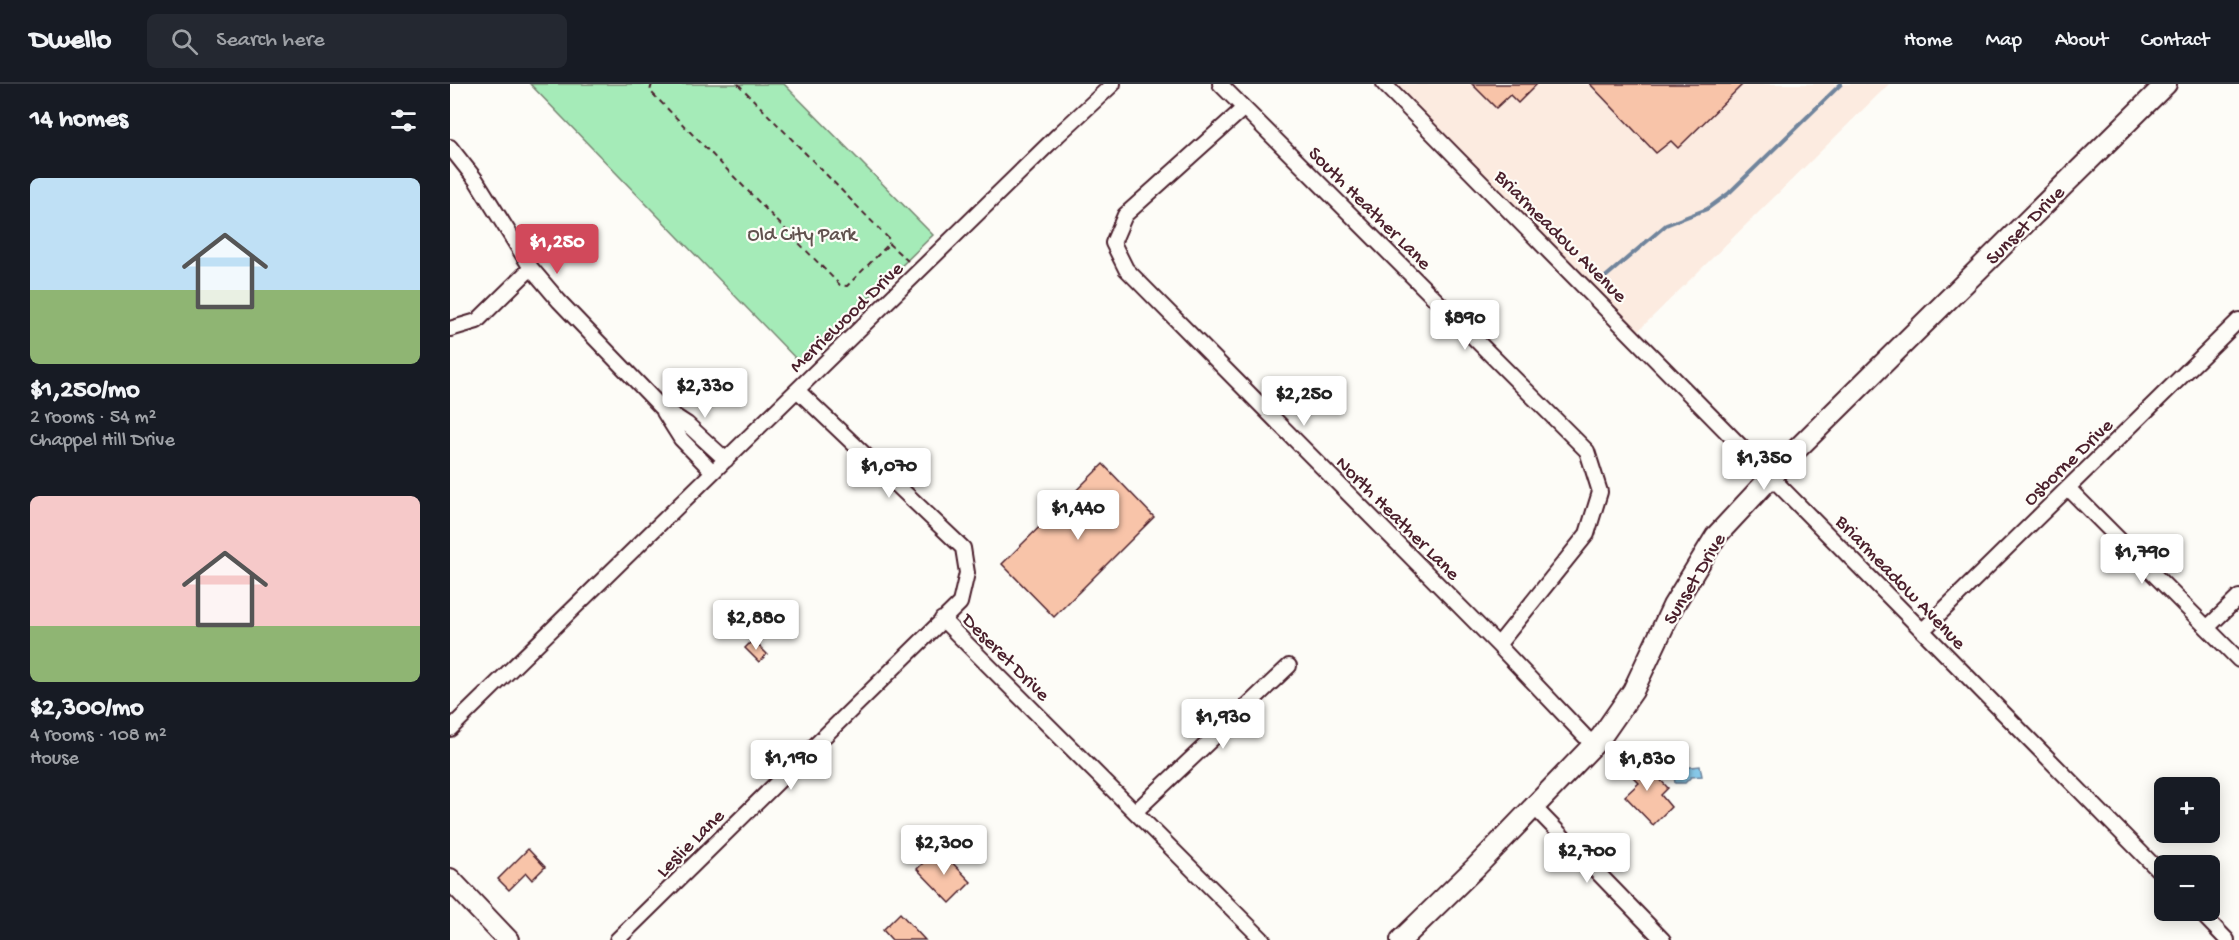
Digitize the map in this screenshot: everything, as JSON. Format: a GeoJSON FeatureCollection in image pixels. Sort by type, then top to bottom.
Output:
{"type":"FeatureCollection","features":[{"type":"Feature","properties":{"kind":"street","name":"Merriewood Drive"},"geometry":{"type":"LineString","coordinates":[[450,729],[1113,84]]}},
{"type":"Feature","properties":{"kind":"street","name":"South Heather Lane"},"geometry":{"type":"LineString","coordinates":[[1220,84],[1587,451],[1600,492],[1587,534],[1498,645]]}},
{"type":"Feature","properties":{"kind":"street","name":"Briarmeadow Avenue"},"geometry":{"type":"LineString","coordinates":[[1384,84],[2154,866]]}},
{"type":"Feature","properties":{"kind":"street","name":"Sunset Drive"},"geometry":{"type":"LineString","coordinates":[[1401,940],[1593,745],[1633,691],[1673,606],[1716,536],[1772,476],[2166,84]]}},
{"type":"Feature","properties":{"kind":"street","name":"North Heather Lane"},"geometry":{"type":"LineString","coordinates":[[1244,108],[1125,215],[1113,243],[1126,269],[1498,645],[1593,745]]}},
{"type":"Feature","properties":{"kind":"street"},"geometry":{"type":"LineString","coordinates":[[450,147],[476,180],[531,268],[559,301],[662,407],[687,424],[726,460]]}},
{"type":"Feature","properties":{"kind":"street"},"geometry":{"type":"LineString","coordinates":[[450,329],[477,321],[531,268]]}},
{"type":"Feature","properties":{"kind":"street","name":"Osborne Drive"},"geometry":{"type":"LineString","coordinates":[[1923,630],[2239,320]]}},
{"type":"Feature","properties":{"kind":"street","name":"Deseret Drive"},"geometry":{"type":"LineString","coordinates":[[797,390],[963,548],[968,573],[960,603],[942,620],[1263,940]]}},
{"type":"Feature","properties":{"kind":"street"},"geometry":{"type":"LineString","coordinates":[[662,407],[681,439],[713,472]]}},
{"type":"Feature","properties":{"kind":"street"},"geometry":{"type":"LineString","coordinates":[[2068,488],[2239,660]]}},
{"type":"Feature","properties":{"kind":"street"},"geometry":{"type":"LineString","coordinates":[[2207,628],[2239,597]]}},
{"type":"Feature","properties":{"kind":"street","name":"Leslie Lane"},"geometry":{"type":"LineString","coordinates":[[617,940],[942,620]]}},
{"type":"Feature","properties":{"kind":"street"},"geometry":{"type":"LineString","coordinates":[[1135,812],[1289,666]]}},
{"type":"Feature","properties":{"kind":"street"},"geometry":{"type":"LineString","coordinates":[[1534,807],[1663,940]]}},
{"type":"Feature","properties":{"kind":"street"},"geometry":{"type":"LineString","coordinates":[[450,879],[508,940]]}},
{"type":"Feature","properties":{"kind":"street"},"geometry":{"type":"LineString","coordinates":[[2209,921],[2227,940]]}},
{"type":"Feature","properties":{"kind":"path"},"geometry":{"type":"LineString","coordinates":[[652,84],[650,91],[840,285],[847,286],[889,244]]}},
{"type":"Feature","properties":{"kind":"path"},"geometry":{"type":"LineString","coordinates":[[738,84],[890,240],[889,244],[919,271]]}},
{"type":"Feature","properties":{"kind":"shaded area"},"geometry":{"type":"Polygon","coordinates":[[[1394,84],[1889,84],[1637,332],[1394,84]]]}},
{"type":"Feature","properties":{"kind":"green space","name":"Old City Park"},"geometry":{"type":"Polygon","coordinates":[[[530,84],[784,84],[933,235],[801,364],[530,84]]]}},
{"type":"Feature","properties":{"kind":"water"},"geometry":{"type":"Polygon","coordinates":[[[1700,766],[1702,776],[1691,777],[1685,783],[1675,783],[1673,769],[1700,766]]]}},
{"type":"Feature","properties":{"kind":"building"},"geometry":{"type":"Polygon","coordinates":[[[1472,84],[1537,84],[1518,103],[1510,95],[1496,108],[1472,84]]]}},
{"type":"Feature","properties":{"kind":"building"},"geometry":{"type":"Polygon","coordinates":[[[1590,84],[1743,84],[1678,148],[1671,141],[1656,153],[1590,84]]]}},
{"type":"Feature","properties":{"kind":"building"},"geometry":{"type":"Polygon","coordinates":[[[1103,464],[1154,517],[1054,617],[1002,564],[1103,464]]]}},
{"type":"Feature","properties":{"kind":"building"},"geometry":{"type":"Polygon","coordinates":[[[753,640],[767,654],[759,662],[745,648],[753,640]]]}},
{"type":"Feature","properties":{"kind":"building"},"geometry":{"type":"Polygon","coordinates":[[[1638,756],[1668,788],[1661,795],[1671,807],[1653,825],[1625,796],[1639,783],[1625,769],[1638,756]]]}},
{"type":"Feature","properties":{"kind":"building"},"geometry":{"type":"Polygon","coordinates":[[[938,848],[971,882],[950,903],[917,869],[938,848]]]}},
{"type":"Feature","properties":{"kind":"building"},"geometry":{"type":"Polygon","coordinates":[[[528,849],[545,867],[532,880],[526,873],[509,890],[498,879],[528,849]]]}},
{"type":"Feature","properties":{"kind":"building"},"geometry":{"type":"Polygon","coordinates":[[[900,913],[925,940],[892,940],[883,930],[900,913]]]}},
{"type":"Feature","properties":{"kind":"waterway"},"geometry":{"type":"LineString","coordinates":[[1603,279],[1666,225],[1707,209],[1729,193],[1841,84]]}}]}
